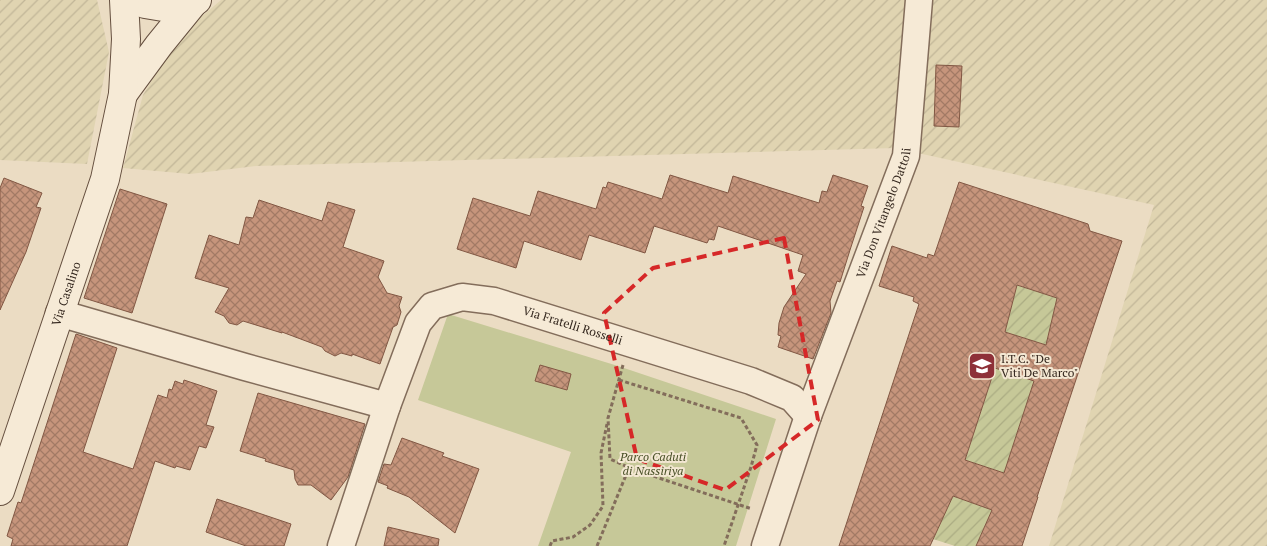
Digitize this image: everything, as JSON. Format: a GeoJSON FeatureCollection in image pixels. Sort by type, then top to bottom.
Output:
{"type":"FeatureCollection","features":[{"type":"Feature","properties":{"kind":"street","name":"Via Casalino"},"geometry":{"type":"LineString","coordinates":[[0,491],[7,447],[59,313],[105,179],[123,94],[126,39],[124,0]]}},
{"type":"Feature","properties":{"kind":"street"},"geometry":{"type":"LineString","coordinates":[[138,0],[145,4],[169,8],[196,1]]}},
{"type":"Feature","properties":{"kind":"street","name":"Via Don Vitangelo Dattoli"},"geometry":{"type":"LineString","coordinates":[[808,416],[906,156],[919,0]]}},
{"type":"Feature","properties":{"kind":"street","name":"Via Casalino"},"geometry":{"type":"LineString","coordinates":[[123,94],[160,44],[196,1]]}},
{"type":"Feature","properties":{"kind":"street","name":"Via Fratelli Rosselli"},"geometry":{"type":"LineString","coordinates":[[341,546],[387,406],[418,323],[432,306],[462,297],[494,301],[742,378],[792,398],[808,416]]}},
{"type":"Feature","properties":{"kind":"street"},"geometry":{"type":"LineString","coordinates":[[59,313],[387,406]]}},
{"type":"Feature","properties":{"kind":"street"},"geometry":{"type":"LineString","coordinates":[[765,546],[808,416]]}},
{"type":"Feature","properties":{"kind":"path"},"geometry":{"type":"LineString","coordinates":[[550,546],[552,541],[573,537],[590,525],[603,506],[601,453],[608,418],[630,343]]}},
{"type":"Feature","properties":{"kind":"path"},"geometry":{"type":"LineString","coordinates":[[619,380],[740,418],[757,445],[752,467],[724,546]]}},
{"type":"Feature","properties":{"kind":"path"},"geometry":{"type":"LineString","coordinates":[[608,418],[610,459],[632,469],[774,517]]}},
{"type":"Feature","properties":{"kind":"path"},"geometry":{"type":"LineString","coordinates":[[597,546],[626,475],[632,469]]}},
{"type":"Feature","properties":{"kind":"highlighted area"},"geometry":{"type":"Polygon","coordinates":[[[784,238],[818,420],[725,490],[637,459],[604,313],[653,268],[784,238]]]}},
{"type":"Feature","properties":{"kind":"shaded area"},"geometry":{"type":"Polygon","coordinates":[[[0,0],[97,0],[109,52],[87,164],[0,160],[0,0]]]}},
{"type":"Feature","properties":{"kind":"shaded area"},"geometry":{"type":"Polygon","coordinates":[[[221,0],[1267,0],[1267,546],[1049,546],[1154,205],[895,148],[256,166],[190,174],[123,168],[143,95],[167,55],[194,23],[221,0]]]}},
{"type":"Feature","properties":{"kind":"green space"},"geometry":{"type":"Polygon","coordinates":[[[1017,285],[1057,298],[1046,345],[1005,332],[1017,285]]]}},
{"type":"Feature","properties":{"kind":"green space","name":"Parco Caduti di Nassiriya"},"geometry":{"type":"Polygon","coordinates":[[[448,314],[618,366],[776,419],[736,546],[538,546],[571,452],[418,400],[448,314]]]}},
{"type":"Feature","properties":{"kind":"green space"},"geometry":{"type":"Polygon","coordinates":[[[995,368],[1034,381],[1004,473],[965,460],[995,368]]]}},
{"type":"Feature","properties":{"kind":"green space"},"geometry":{"type":"Polygon","coordinates":[[[953,496],[992,510],[976,546],[955,546],[933,539],[953,496]]]}},
{"type":"Feature","properties":{"kind":"building"},"geometry":{"type":"Polygon","coordinates":[[[936,65],[962,66],[959,127],[934,126],[936,65]]]}},
{"type":"Feature","properties":{"kind":"building"},"geometry":{"type":"Polygon","coordinates":[[[670,175],[728,193],[733,176],[819,203],[822,191],[827,192],[833,175],[868,186],[861,206],[864,207],[840,282],[837,281],[830,301],[831,313],[813,359],[778,347],[781,336],[778,335],[779,323],[784,307],[806,274],[798,271],[803,255],[718,226],[714,240],[709,239],[707,243],[654,226],[645,253],[589,235],[581,260],[524,241],[516,268],[457,249],[473,198],[530,216],[538,191],[596,209],[603,187],[606,188],[608,182],[662,199],[670,175]]]}},
{"type":"Feature","properties":{"kind":"building"},"geometry":{"type":"Polygon","coordinates":[[[4,178],[42,193],[36,207],[41,208],[26,252],[0,310],[0,188],[4,178]]]}},
{"type":"Feature","properties":{"kind":"building","name":"I.T.C. \"De Viti De Marco\""},"geometry":{"type":"Polygon","coordinates":[[[959,182],[1088,224],[1090,231],[1122,241],[1022,546],[976,546],[992,510],[953,496],[930,546],[839,546],[919,304],[913,301],[914,297],[879,286],[892,246],[927,258],[928,254],[934,256],[959,182]],[[1017,285],[1005,332],[1046,345],[1057,298],[1017,285]],[[995,368],[965,460],[1004,473],[1034,381],[995,368]]]}},
{"type":"Feature","properties":{"kind":"building"},"geometry":{"type":"Polygon","coordinates":[[[120,189],[167,204],[132,313],[84,298],[120,189]]]}},
{"type":"Feature","properties":{"kind":"building"},"geometry":{"type":"Polygon","coordinates":[[[259,200],[322,221],[328,202],[355,210],[343,247],[384,261],[378,277],[387,293],[402,297],[399,306],[401,312],[397,325],[393,327],[380,364],[352,354],[352,356],[341,353],[335,356],[325,351],[322,347],[282,332],[243,321],[237,325],[229,323],[224,316],[215,312],[229,288],[195,278],[209,235],[239,245],[246,217],[253,218],[259,200]]]}},
{"type":"Feature","properties":{"kind":"building"},"geometry":{"type":"Polygon","coordinates":[[[76,334],[117,348],[83,452],[133,469],[158,395],[167,398],[169,389],[172,390],[175,381],[183,384],[184,380],[217,391],[206,425],[214,427],[206,448],[199,446],[190,470],[176,466],[175,468],[155,461],[127,546],[11,546],[13,539],[7,536],[18,502],[21,503],[76,334]]]}},
{"type":"Feature","properties":{"kind":"building"},"geometry":{"type":"Polygon","coordinates":[[[540,365],[571,374],[567,390],[535,381],[540,365]]]}},
{"type":"Feature","properties":{"kind":"building"},"geometry":{"type":"Polygon","coordinates":[[[258,393],[365,424],[348,477],[331,500],[311,485],[298,485],[294,470],[240,451],[258,393]]]}},
{"type":"Feature","properties":{"kind":"building"},"geometry":{"type":"Polygon","coordinates":[[[402,438],[444,453],[442,456],[479,469],[455,533],[409,497],[378,482],[384,464],[391,465],[402,438]]]}},
{"type":"Feature","properties":{"kind":"building"},"geometry":{"type":"Polygon","coordinates":[[[217,499],[291,524],[284,546],[246,546],[206,532],[217,499]]]}},
{"type":"Feature","properties":{"kind":"building"},"geometry":{"type":"Polygon","coordinates":[[[388,527],[439,539],[438,546],[384,546],[388,527]]]}},
{"type":"Feature","properties":{"kind":"place","name":"I.T.C. \"De Viti De Marco\""},"geometry":{"type":"Point","coordinates":[982,366]}}]}
